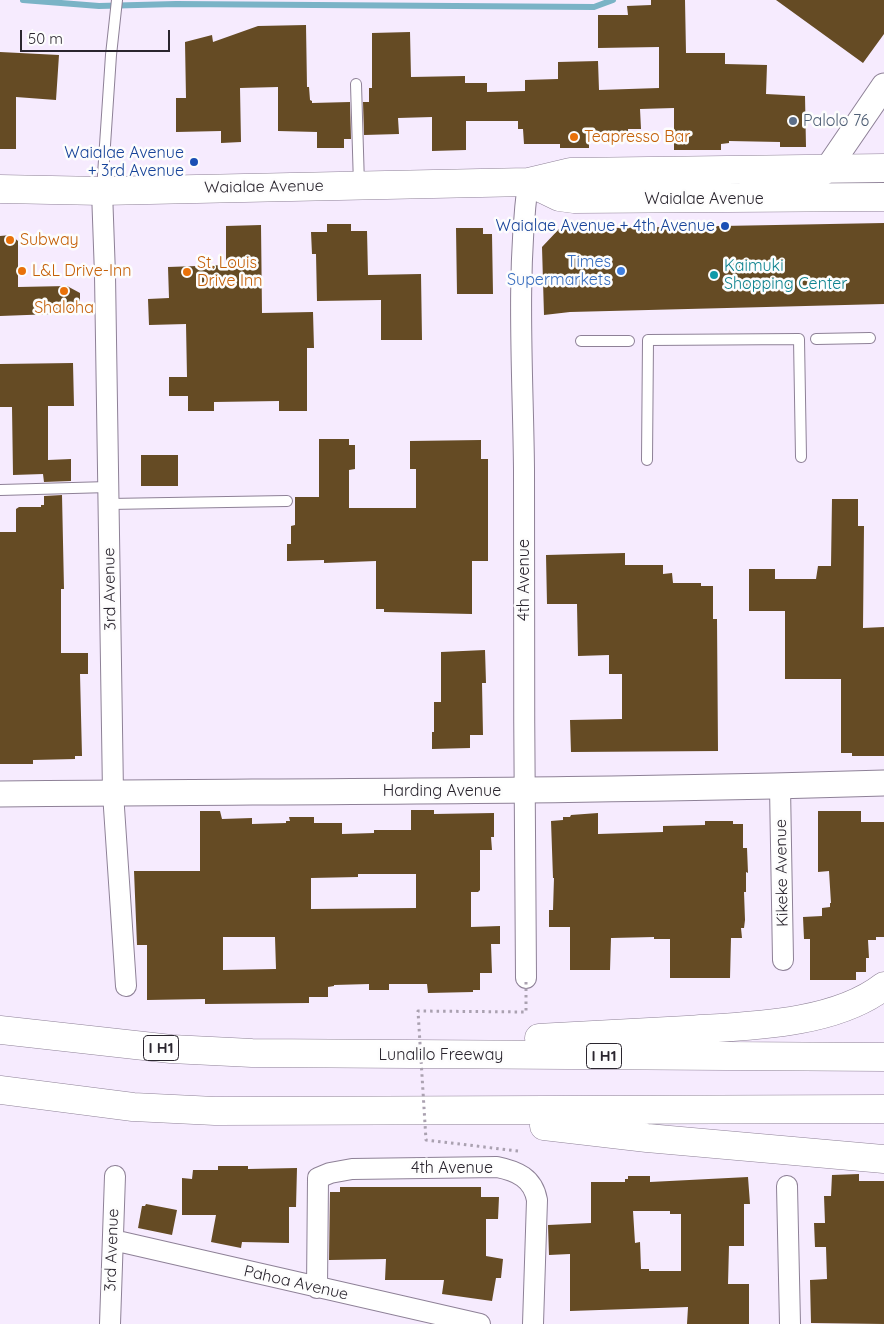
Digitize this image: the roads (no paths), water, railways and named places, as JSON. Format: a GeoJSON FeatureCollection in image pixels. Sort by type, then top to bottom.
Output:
{"type":"FeatureCollection","features":[{"type":"Feature","properties":{"kind":"main road","name":"Waialae Avenue"},"geometry":{"type":"LineString","coordinates":[[0,189],[102,191],[528,182],[570,172],[884,168]]}},
{"type":"Feature","properties":{"kind":"main road","name":"Waialae Avenue"},"geometry":{"type":"LineString","coordinates":[[528,182],[566,199],[884,197]]}},
{"type":"Feature","properties":{"kind":"main road"},"geometry":{"type":"LineString","coordinates":[[324,1054],[489,1041],[757,1025],[825,1014],[843,1009],[857,1004],[884,986]]}},
{"type":"Feature","properties":{"kind":"main road","name":"Lunalilo Freeway"},"geometry":{"type":"LineString","coordinates":[[0,1030],[171,1049],[324,1054],[884,1057]]}},
{"type":"Feature","properties":{"kind":"main road"},"geometry":{"type":"LineString","coordinates":[[0,1090],[45,1097],[152,1108],[215,1111],[884,1109]]}},
{"type":"Feature","properties":{"kind":"main road"},"geometry":{"type":"LineString","coordinates":[[409,1111],[647,1138],[884,1160]]}},
{"type":"Feature","properties":{"kind":"street"},"geometry":{"type":"LineString","coordinates":[[624,199],[659,187],[676,184],[806,182],[816,178],[828,168],[884,86]]}},
{"type":"Feature","properties":{"kind":"street","name":"4th Avenue"},"geometry":{"type":"LineString","coordinates":[[526,978],[522,335],[523,224],[528,182]]}},
{"type":"Feature","properties":{"kind":"street","name":"3rd Avenue"},"geometry":{"type":"LineString","coordinates":[[102,191],[109,496],[112,793],[126,986]]}},
{"type":"Feature","properties":{"kind":"street","name":"Harding Avenue"},"geometry":{"type":"LineString","coordinates":[[0,794],[524,790],[884,784]]}},
{"type":"Feature","properties":{"kind":"street","name":"Kikeke Avenue"},"geometry":{"type":"LineString","coordinates":[[780,787],[783,960]]}},
{"type":"Feature","properties":{"kind":"street","name":"4th Avenue"},"geometry":{"type":"LineString","coordinates":[[317,1288],[318,1178],[330,1173],[352,1169],[497,1167],[516,1172],[531,1183],[536,1191],[533,1324]]}},
{"type":"Feature","properties":{"kind":"street","name":"3rd Avenue"},"geometry":{"type":"LineString","coordinates":[[110,1324],[115,1176]]}},
{"type":"Feature","properties":{"kind":"street"},"geometry":{"type":"LineString","coordinates":[[787,1186],[790,1324]]}},
{"type":"Feature","properties":{"kind":"street","name":"Pahoa Avenue"},"geometry":{"type":"LineString","coordinates":[[113,1240],[480,1324]]}},
{"type":"Feature","properties":{"kind":"lane"},"geometry":{"type":"LineString","coordinates":[[102,191],[111,55],[117,0]]}},
{"type":"Feature","properties":{"kind":"lane"},"geometry":{"type":"LineString","coordinates":[[356,84],[358,185]]}},
{"type":"Feature","properties":{"kind":"lane"},"geometry":{"type":"LineString","coordinates":[[816,339],[870,338]]}},
{"type":"Feature","properties":{"kind":"lane"},"geometry":{"type":"LineString","coordinates":[[647,460],[648,340],[799,339],[801,457]]}},
{"type":"Feature","properties":{"kind":"lane"},"geometry":{"type":"LineString","coordinates":[[582,341],[628,341]]}},
{"type":"Feature","properties":{"kind":"lane"},"geometry":{"type":"LineString","coordinates":[[0,490],[109,496],[287,501]]}},
{"type":"Feature","properties":{"kind":"waterway"},"geometry":{"type":"LineString","coordinates":[[23,0],[99,6],[176,4],[594,7],[613,0]]}},
{"type":"Feature","properties":{"kind":"place","name":"Palolo 76"},"geometry":{"type":"Point","coordinates":[793,121]}},
{"type":"Feature","properties":{"kind":"place","name":"Teapresso Bar"},"geometry":{"type":"Point","coordinates":[574,137]}},
{"type":"Feature","properties":{"kind":"place","name":"Waialae Avenue + 3rd Avenue"},"geometry":{"type":"Point","coordinates":[194,162]}},
{"type":"Feature","properties":{"kind":"place","name":"Waialae Avenue + 4th Avenue"},"geometry":{"type":"Point","coordinates":[725,226]}},
{"type":"Feature","properties":{"kind":"place","name":"Subway"},"geometry":{"type":"Point","coordinates":[10,240]}},
{"type":"Feature","properties":{"kind":"place","name":"L&L Drive-Inn"},"geometry":{"type":"Point","coordinates":[22,271]}},
{"type":"Feature","properties":{"kind":"place","name":"Times Supermarkets"},"geometry":{"type":"Point","coordinates":[621,271]}},
{"type":"Feature","properties":{"kind":"place","name":"St. Louis Drive Inn"},"geometry":{"type":"Point","coordinates":[187,272]}},
{"type":"Feature","properties":{"kind":"place","name":"Kaimuki Shopping Center"},"geometry":{"type":"Point","coordinates":[714,275]}},
{"type":"Feature","properties":{"kind":"place","name":"Shaloha"},"geometry":{"type":"Point","coordinates":[64,291]}}]}
